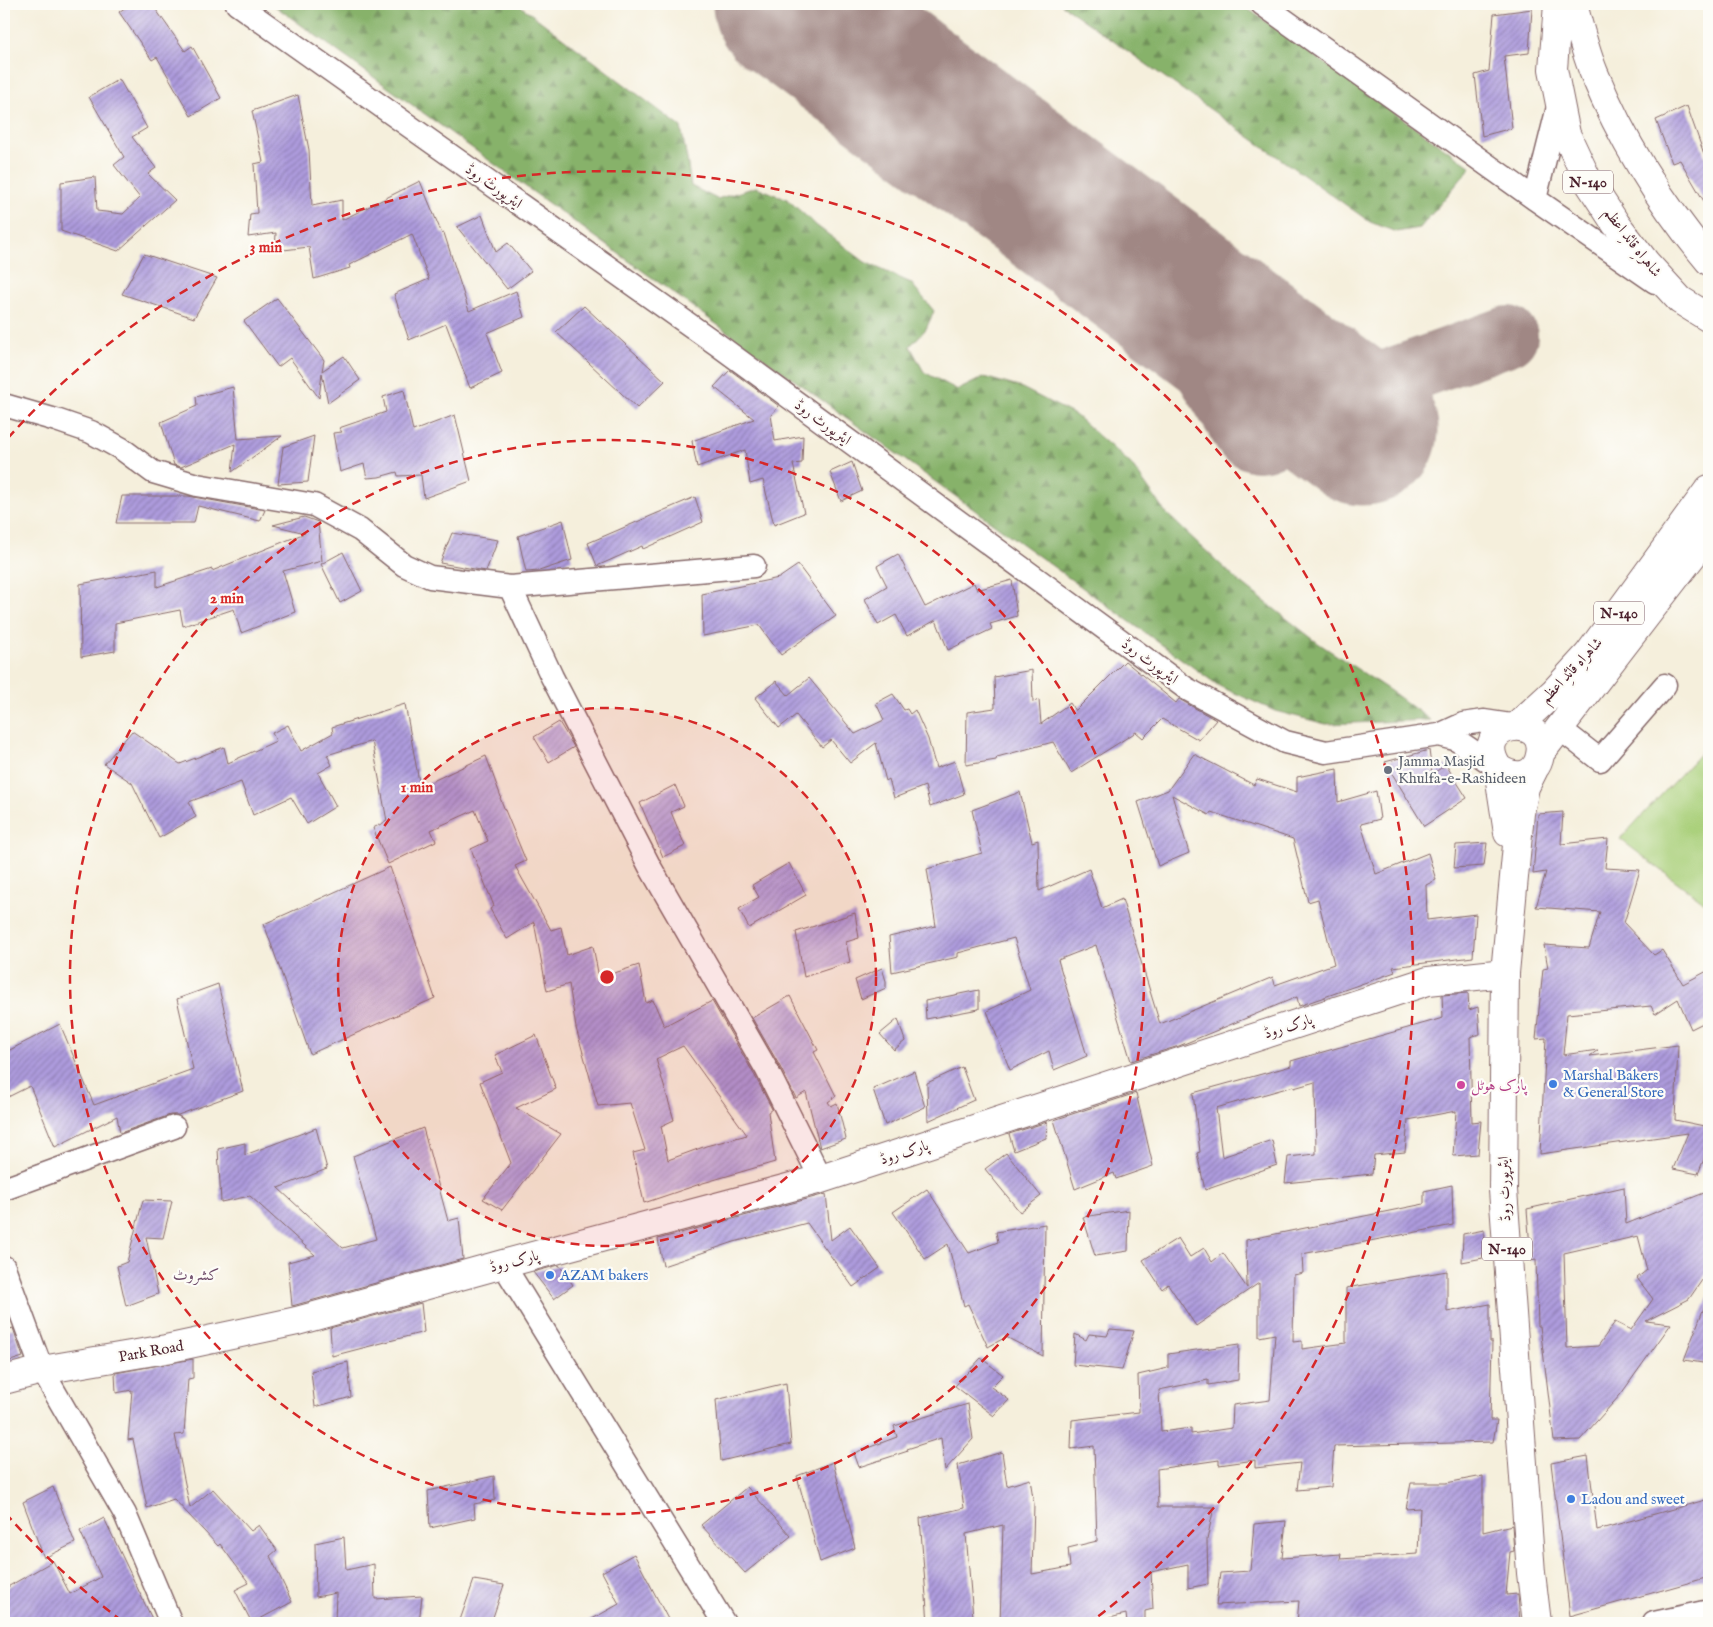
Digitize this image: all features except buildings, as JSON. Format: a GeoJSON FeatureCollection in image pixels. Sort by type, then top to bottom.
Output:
{"type":"FeatureCollection","features":[{"type":"Feature","properties":{"kind":"main road","name":"شاہراہِ قائدِ اعظم"},"geometry":{"type":"LineString","coordinates":[[1558,4],[1553,69],[1566,134],[1588,181],[1616,224],[1646,263],[1680,300],[1709,318]]}},
{"type":"Feature","properties":{"kind":"main road"},"geometry":{"type":"LineString","coordinates":[[1573,4],[1593,72],[1631,151],[1686,234],[1709,262]]}},
{"type":"Feature","properties":{"kind":"main road","name":"شاہراہِ قائدِ اعظم"},"geometry":{"type":"LineString","coordinates":[[1517,726],[1555,691],[1588,655],[1709,489]]}},
{"type":"Feature","properties":{"kind":"main road","name":"شاہراہِ قائدِ اعظم"},"geometry":{"type":"LineString","coordinates":[[1537,760],[1559,728],[1709,534]]}},
{"type":"Feature","properties":{"kind":"main road"},"geometry":{"type":"LineString","coordinates":[[1498,768],[1506,774],[1516,776],[1525,774],[1537,760],[1539,742],[1534,734],[1526,728],[1517,726]]}},
{"type":"Feature","properties":{"kind":"main road","name":"N-140"},"geometry":{"type":"LineString","coordinates":[[1498,768],[1493,760],[1491,750],[1494,741],[1499,733],[1507,728],[1517,726]]}},
{"type":"Feature","properties":{"kind":"main road","name":"ایئرپورٹ روڈ"},"geometry":{"type":"LineString","coordinates":[[1537,760],[1525,787],[1513,874],[1506,973],[1503,1190],[1531,1573],[1537,1623]]}},
{"type":"Feature","properties":{"kind":"main road","name":"ایئرپورٹ روڈ"},"geometry":{"type":"LineString","coordinates":[[1498,768],[1513,874]]}},
{"type":"Feature","properties":{"kind":"main road","name":"پارک روڈ"},"geometry":{"type":"LineString","coordinates":[[297,1321],[821,1179],[1428,980],[1506,973]]}},
{"type":"Feature","properties":{"kind":"main road","name":"Park Road"},"geometry":{"type":"LineString","coordinates":[[4,1380],[42,1370],[166,1349],[297,1321]]}},
{"type":"Feature","properties":{"kind":"street","name":"ایئرپورٹ روڈ"},"geometry":{"type":"LineString","coordinates":[[237,4],[718,345],[1188,689],[1285,742],[1326,752],[1439,735],[1463,724],[1484,721],[1517,726]]}},
{"type":"Feature","properties":{"kind":"street"},"geometry":{"type":"LineString","coordinates":[[1262,4],[1535,200],[1680,300]]}},
{"type":"Feature","properties":{"kind":"street"},"geometry":{"type":"LineString","coordinates":[[1535,200],[1559,101]]}},
{"type":"Feature","properties":{"kind":"street"},"geometry":{"type":"LineString","coordinates":[[4,405],[92,432],[153,472],[197,485],[314,505],[360,530],[404,565],[430,577],[510,587],[754,566]]}},
{"type":"Feature","properties":{"kind":"street"},"geometry":{"type":"LineString","coordinates":[[510,587],[552,677],[650,867],[767,1070],[821,1179]]}},
{"type":"Feature","properties":{"kind":"street"},"geometry":{"type":"LineString","coordinates":[[1559,728],[1600,760],[1665,685]]}},
{"type":"Feature","properties":{"kind":"street","name":"ایئرپورٹ روڈ"},"geometry":{"type":"LineString","coordinates":[[1439,735],[1455,739],[1498,768]]}},
{"type":"Feature","properties":{"kind":"street"},"geometry":{"type":"LineString","coordinates":[[4,1189],[174,1127]]}},
{"type":"Feature","properties":{"kind":"street"},"geometry":{"type":"LineString","coordinates":[[503,1264],[724,1623]]}},
{"type":"Feature","properties":{"kind":"street"},"geometry":{"type":"LineString","coordinates":[[4,1267],[42,1370],[125,1514],[172,1623]]}},
{"type":"Feature","properties":{"kind":"street"},"geometry":{"type":"LineString","coordinates":[[1654,1623],[1709,1611]]}},
{"type":"Feature","properties":{"kind":"green space"},"geometry":{"type":"Polygon","coordinates":[[[272,4],[518,4],[681,127],[691,186],[717,199],[756,187],[787,199],[817,226],[865,262],[911,283],[934,311],[926,329],[910,346],[924,372],[958,390],[984,377],[1022,388],[1075,415],[1131,464],[1166,513],[1236,579],[1318,643],[1395,694],[1430,720],[1326,724],[1275,711],[1219,686],[272,4]]]}},
{"type":"Feature","properties":{"kind":"green space"},"geometry":{"type":"Polygon","coordinates":[[[1061,4],[1241,4],[1471,167],[1420,228],[1396,232],[1370,222],[1061,4]]]}},
{"type":"Feature","properties":{"kind":"green space"},"geometry":{"type":"Polygon","coordinates":[[[1709,744],[1709,906],[1620,839],[1709,744]]]}},
{"type":"Feature","properties":{"kind":"taxiway"},"geometry":{"type":"LineString","coordinates":[[1143,267],[1244,436],[1252,441],[1265,441],[1271,438],[1281,429],[1287,417],[1289,410],[1287,388],[1275,364]]}},
{"type":"Feature","properties":{"kind":"taxiway"},"geometry":{"type":"LineString","coordinates":[[1325,402],[1508,336]]}},
{"type":"Feature","properties":{"kind":"runway"},"geometry":{"type":"LineString","coordinates":[[788,4],[1363,430]]}},
{"type":"Feature","properties":{"kind":"place","name":"Jamma Masjid Khulfa-e-Rashideen"},"geometry":{"type":"Point","coordinates":[1388,770]}},
{"type":"Feature","properties":{"kind":"place","name":"Marshal Bakers & General Store"},"geometry":{"type":"Point","coordinates":[1553,1084]}},
{"type":"Feature","properties":{"kind":"place","name":"پارک ہوٹل"},"geometry":{"type":"Point","coordinates":[1461,1085]}},
{"type":"Feature","properties":{"kind":"place","name":"AZAM bakers"},"geometry":{"type":"Point","coordinates":[550,1275]}},
{"type":"Feature","properties":{"kind":"place","name":"Ladou and sweet"},"geometry":{"type":"Point","coordinates":[1571,1499]}},
{"type":"Feature","properties":{"kind":"district","name":"کشروٹ"},"geometry":{"type":"Point","coordinates":[196,1274]}}]}
